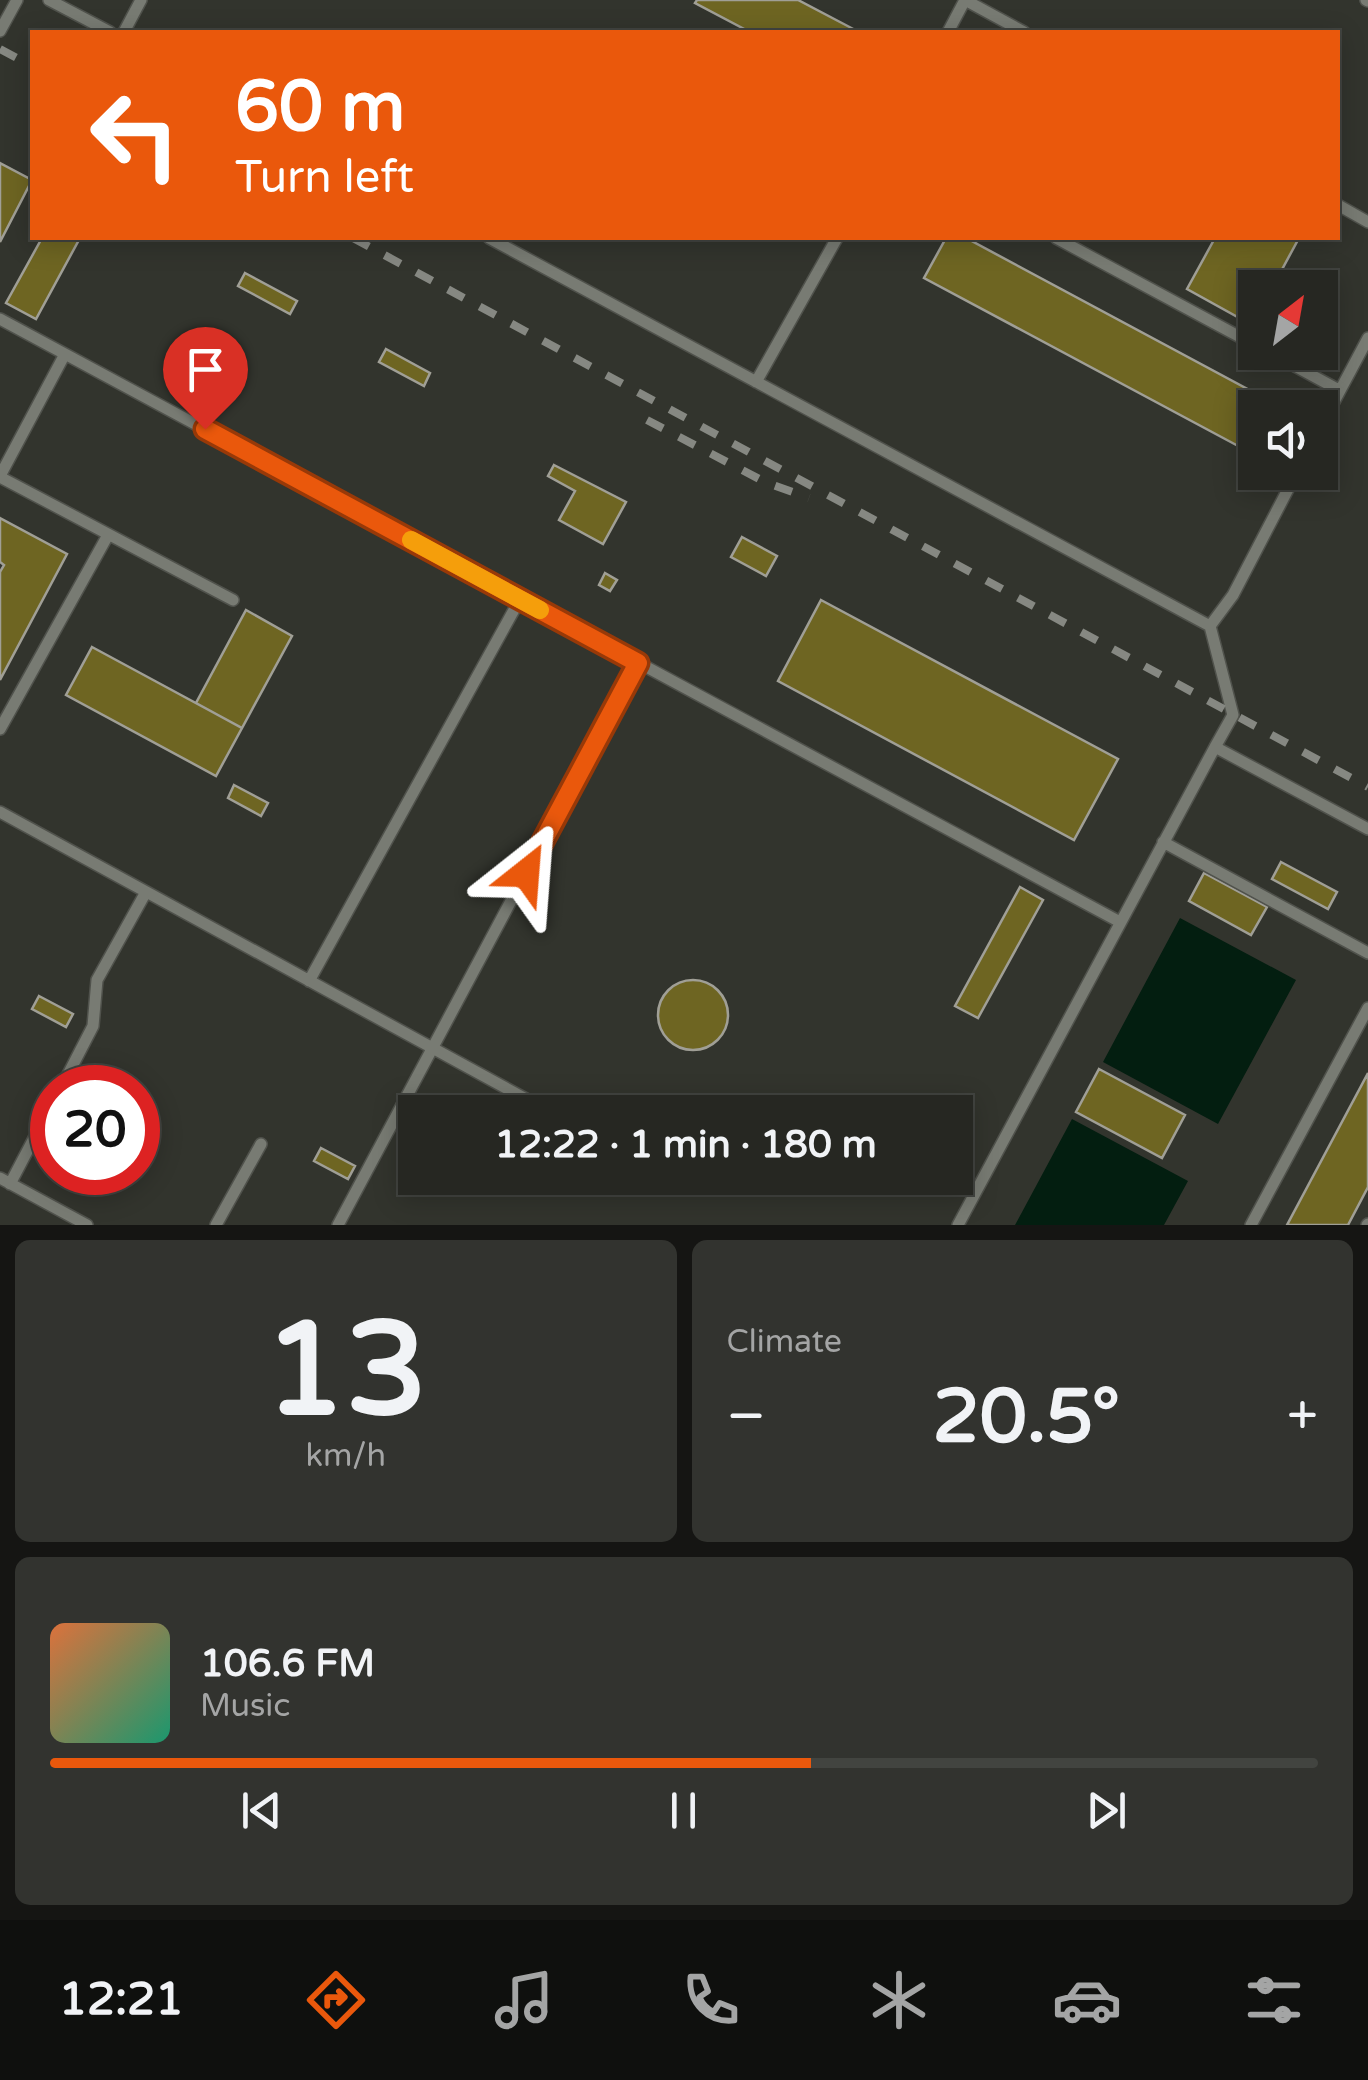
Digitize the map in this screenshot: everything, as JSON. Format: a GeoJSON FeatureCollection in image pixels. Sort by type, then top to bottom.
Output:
{"type":"FeatureCollection","features":[{"type":"Feature","properties":{"kind":"lane"},"geometry":{"type":"LineString","coordinates":[[0,31],[17,0]]}},
{"type":"Feature","properties":{"kind":"lane"},"geometry":{"type":"LineString","coordinates":[[49,0],[106,30]]}},
{"type":"Feature","properties":{"kind":"lane"},"geometry":{"type":"LineString","coordinates":[[125,30],[141,0]]}},
{"type":"Feature","properties":{"kind":"lane"},"geometry":{"type":"LineString","coordinates":[[949,30],[965,0],[1020,30]]}},
{"type":"Feature","properties":{"kind":"lane"},"geometry":{"type":"LineString","coordinates":[[1340,206],[1368,222]]}},
{"type":"Feature","properties":{"kind":"lane"},"geometry":{"type":"LineString","coordinates":[[493,240],[1210,626],[1233,715],[958,1225]]}},
{"type":"Feature","properties":{"kind":"lane"},"geometry":{"type":"LineString","coordinates":[[756,382],[836,240]]}},
{"type":"Feature","properties":{"kind":"lane"},"geometry":{"type":"LineString","coordinates":[[1060,240],[1238,336]]}},
{"type":"Feature","properties":{"kind":"lane"},"geometry":{"type":"LineString","coordinates":[[0,319],[1120,922]]}},
{"type":"Feature","properties":{"kind":"lane"},"geometry":{"type":"LineString","coordinates":[[1302,370],[1339,390],[1368,338]]}},
{"type":"Feature","properties":{"kind":"lane"},"geometry":{"type":"LineString","coordinates":[[65,354],[0,477],[233,600]]}},
{"type":"Feature","properties":{"kind":"lane"},"geometry":{"type":"LineString","coordinates":[[1210,626],[1233,595],[1288,490]]}},
{"type":"Feature","properties":{"kind":"lane"},"geometry":{"type":"LineString","coordinates":[[0,729],[108,535]]}},
{"type":"Feature","properties":{"kind":"lane"},"geometry":{"type":"LineString","coordinates":[[309,981],[520,599]]}},
{"type":"Feature","properties":{"kind":"lane"},"geometry":{"type":"LineString","coordinates":[[338,1225],[638,663]]}},
{"type":"Feature","properties":{"kind":"lane"},"geometry":{"type":"LineString","coordinates":[[1215,747],[1368,829]]}},
{"type":"Feature","properties":{"kind":"lane"},"geometry":{"type":"LineString","coordinates":[[0,812],[520,1095]]}},
{"type":"Feature","properties":{"kind":"lane"},"geometry":{"type":"LineString","coordinates":[[1163,842],[1368,953]]}},
{"type":"Feature","properties":{"kind":"lane"},"geometry":{"type":"LineString","coordinates":[[73,1065],[94,1026],[97,980],[146,892]]}},
{"type":"Feature","properties":{"kind":"lane"},"geometry":{"type":"LineString","coordinates":[[1251,1225],[1368,1008]]}},
{"type":"Feature","properties":{"kind":"lane"},"geometry":{"type":"LineString","coordinates":[[30,1140],[5,1181],[87,1225]]}},
{"type":"Feature","properties":{"kind":"lane"},"geometry":{"type":"LineString","coordinates":[[216,1225],[261,1144]]}},
{"type":"Feature","properties":{"kind":"shaded area"},"geometry":{"type":"Polygon","coordinates":[[[1180,918],[1296,980],[1218,1124],[1103,1062],[1180,918]]]}},
{"type":"Feature","properties":{"kind":"shaded area"},"geometry":{"type":"Polygon","coordinates":[[[1072,1119],[1188,1181],[1164,1225],[1015,1225],[1072,1119]]]}},
{"type":"Feature","properties":{"kind":"building"},"geometry":{"type":"Polygon","coordinates":[[[798,0],[855,30],[746,30],[695,3],[798,0]]]}},
{"type":"Feature","properties":{"kind":"building"},"geometry":{"type":"Polygon","coordinates":[[[0,163],[30,179],[30,184],[0,242],[0,163]]]}},
{"type":"Feature","properties":{"kind":"building"},"geometry":{"type":"Polygon","coordinates":[[[41,240],[79,240],[36,319],[6,303],[41,240]]]}},
{"type":"Feature","properties":{"kind":"building"},"geometry":{"type":"Polygon","coordinates":[[[945,240],[970,240],[1249,390],[1238,390],[1238,446],[924,278],[945,240]]]}},
{"type":"Feature","properties":{"kind":"building"},"geometry":{"type":"Polygon","coordinates":[[[1214,240],[1298,240],[1282,270],[1238,270],[1238,317],[1187,289],[1214,240]]]}},
{"type":"Feature","properties":{"kind":"building"},"geometry":{"type":"Polygon","coordinates":[[[245,273],[297,301],[290,314],[238,286],[245,273]]]}},
{"type":"Feature","properties":{"kind":"building"},"geometry":{"type":"Polygon","coordinates":[[[386,349],[430,373],[424,386],[379,362],[386,349]]]}},
{"type":"Feature","properties":{"kind":"building"},"geometry":{"type":"Polygon","coordinates":[[[554,465],[626,502],[603,544],[559,520],[575,491],[548,476],[554,465]]]}},
{"type":"Feature","properties":{"kind":"building"},"geometry":{"type":"Polygon","coordinates":[[[0,518],[67,554],[0,680],[0,572],[4,565],[0,562],[0,518]]]}},
{"type":"Feature","properties":{"kind":"building"},"geometry":{"type":"Polygon","coordinates":[[[742,537],[777,556],[766,576],[731,557],[742,537]]]}},
{"type":"Feature","properties":{"kind":"building"},"geometry":{"type":"Polygon","coordinates":[[[605,573],[617,580],[610,591],[599,585],[605,573]]]}},
{"type":"Feature","properties":{"kind":"building"},"geometry":{"type":"Polygon","coordinates":[[[821,600],[1118,759],[1074,840],[778,681],[821,600]]]}},
{"type":"Feature","properties":{"kind":"building"},"geometry":{"type":"Polygon","coordinates":[[[246,610],[292,636],[242,728],[196,703],[246,610]]]}},
{"type":"Feature","properties":{"kind":"building"},"geometry":{"type":"Polygon","coordinates":[[[92,647],[242,728],[216,776],[66,695],[92,647]]]}},
{"type":"Feature","properties":{"kind":"building"},"geometry":{"type":"Polygon","coordinates":[[[234,785],[268,803],[261,816],[228,798],[234,785]]]}},
{"type":"Feature","properties":{"kind":"building"},"geometry":{"type":"Polygon","coordinates":[[[1281,862],[1337,892],[1328,909],[1272,879],[1281,862]]]}},
{"type":"Feature","properties":{"kind":"building"},"geometry":{"type":"Polygon","coordinates":[[[1204,873],[1267,907],[1251,935],[1189,901],[1204,873]]]}},
{"type":"Feature","properties":{"kind":"building"},"geometry":{"type":"Polygon","coordinates":[[[1020,887],[1043,900],[978,1018],[955,1006],[1020,887]]]}},
{"type":"Feature","properties":{"kind":"building"},"geometry":{"type":"Polygon","coordinates":[[[693,980],[718,990],[728,1015],[718,1040],[693,1050],[668,1040],[658,1015],[668,990],[693,980]]]}},
{"type":"Feature","properties":{"kind":"building"},"geometry":{"type":"Polygon","coordinates":[[[39,996],[73,1014],[66,1027],[32,1009],[39,996]]]}},
{"type":"Feature","properties":{"kind":"building"},"geometry":{"type":"Polygon","coordinates":[[[1099,1069],[1185,1115],[1162,1158],[1076,1112],[1099,1069]]]}},
{"type":"Feature","properties":{"kind":"building"},"geometry":{"type":"Polygon","coordinates":[[[1368,1073],[1368,1187],[1348,1225],[1287,1225],[1368,1073]]]}},
{"type":"Feature","properties":{"kind":"building"},"geometry":{"type":"Polygon","coordinates":[[[321,1148],[355,1166],[348,1179],[314,1161],[321,1148]]]}},
{"type":"Feature","properties":{"kind":"railway"},"geometry":{"type":"LineString","coordinates":[[0,49],[30,65]]}},
{"type":"Feature","properties":{"kind":"railway"},"geometry":{"type":"LineString","coordinates":[[357,240],[1368,787]]}},
{"type":"Feature","properties":{"kind":"railway"},"geometry":{"type":"LineString","coordinates":[[647,420],[765,482],[809,498]]}},
{"type":"Feature","properties":{"kind":"slow traffic"},"geometry":{"type":"LineString","coordinates":[[411,540],[540,610]]}},
{"type":"Feature","properties":{"kind":"route"},"geometry":{"type":"LineString","coordinates":[[205,429],[638,663],[526,873]]}}]}
